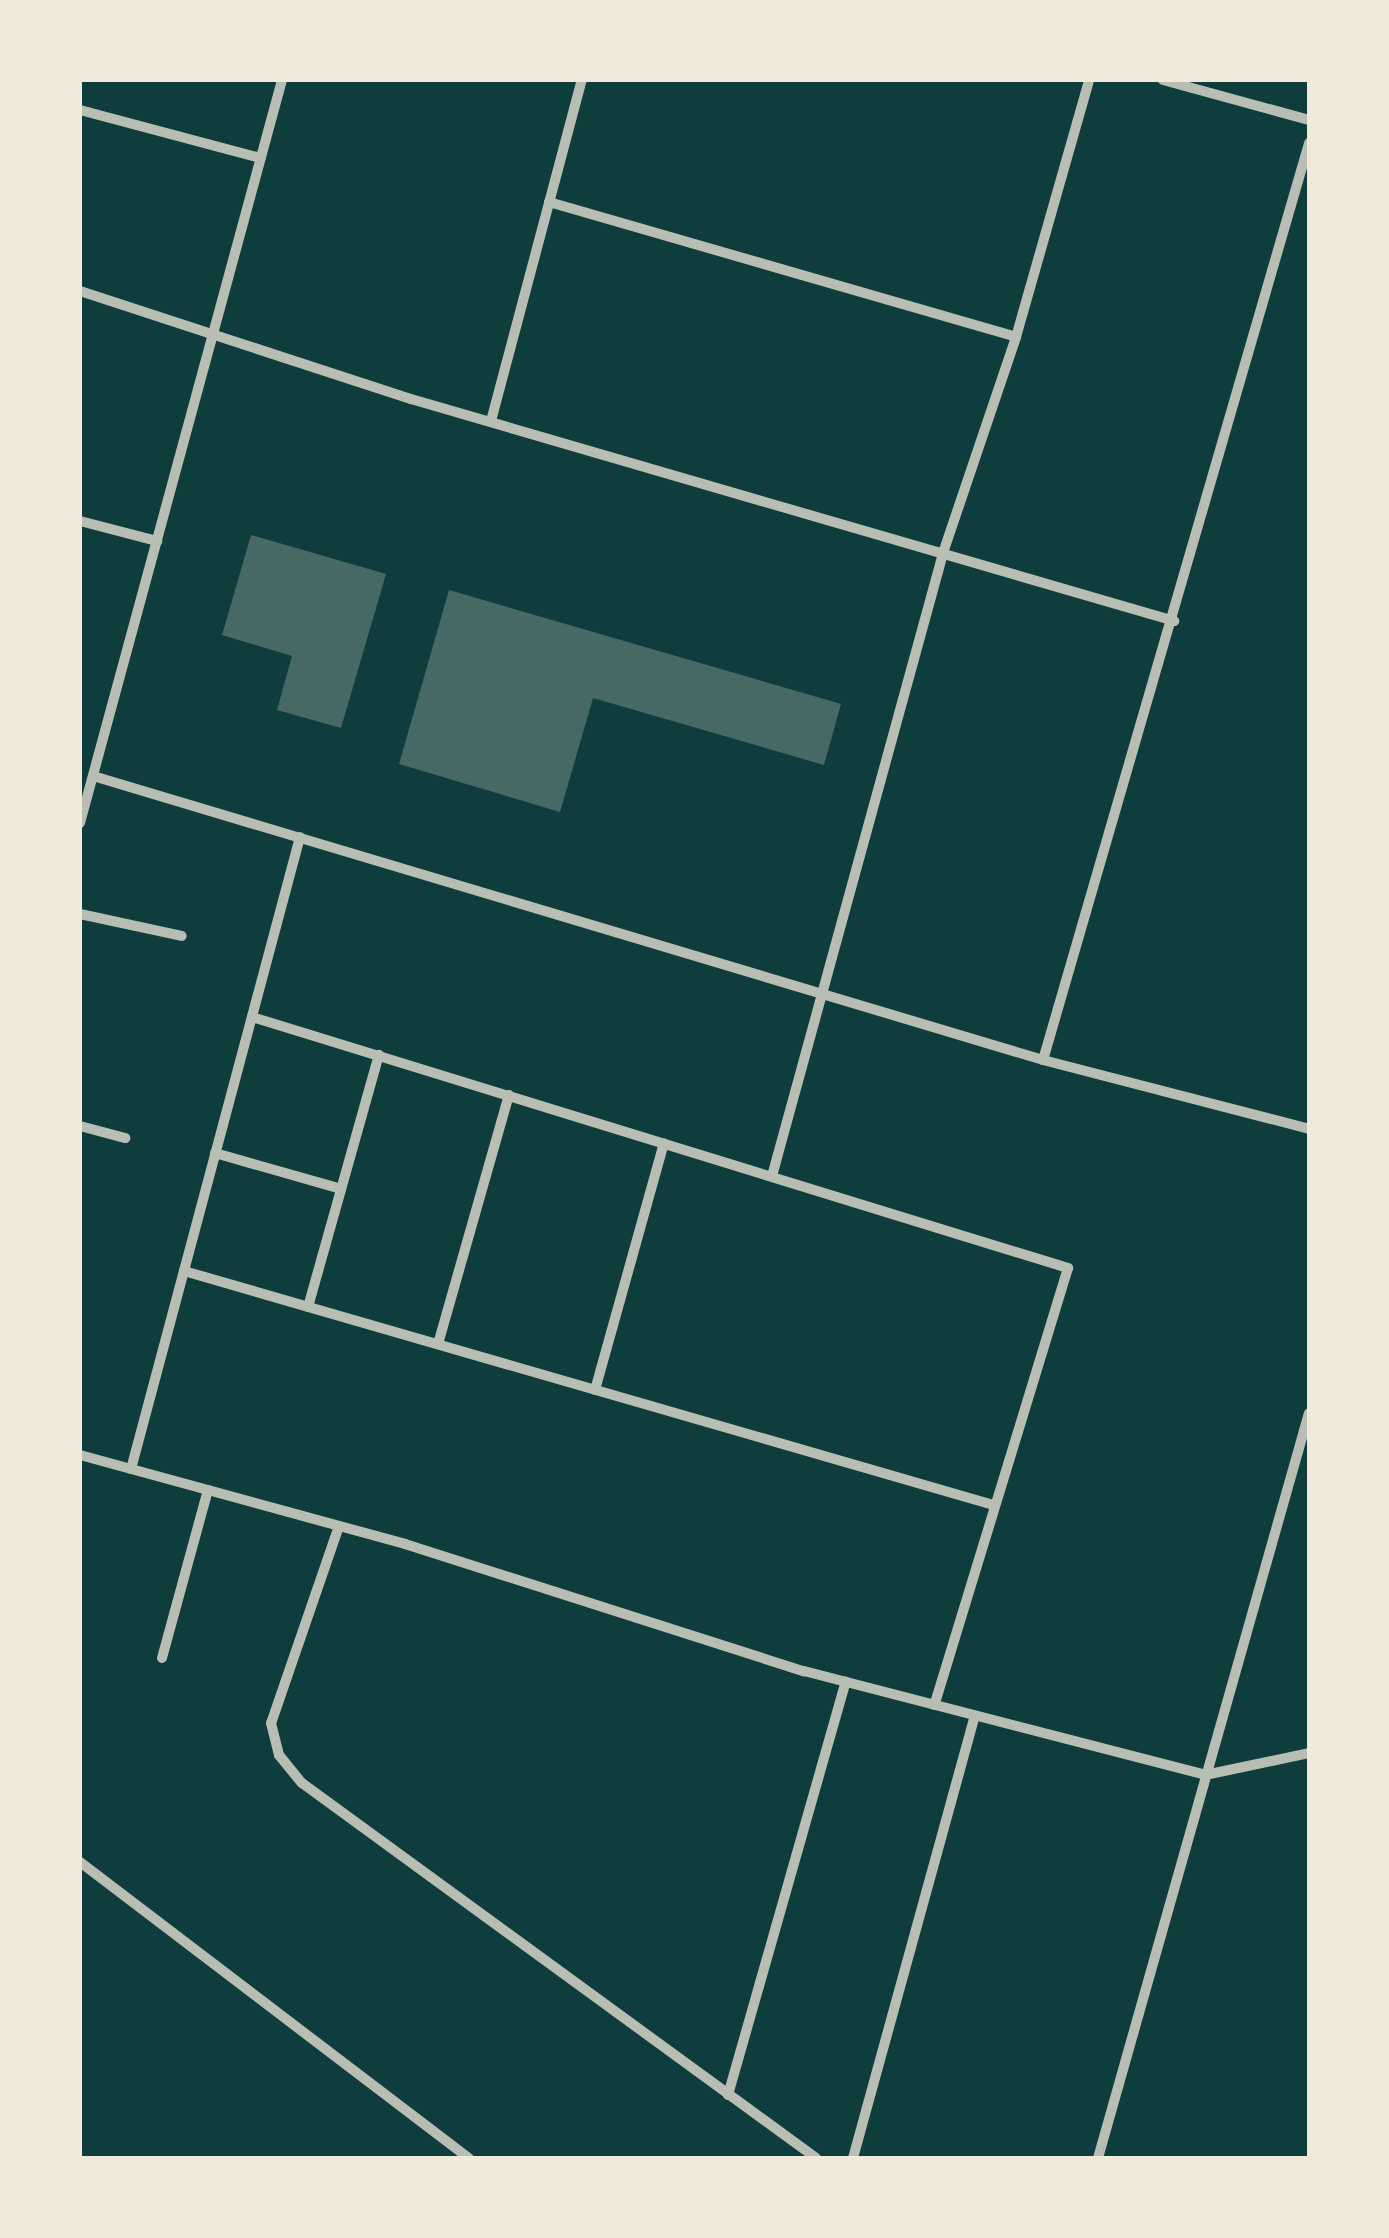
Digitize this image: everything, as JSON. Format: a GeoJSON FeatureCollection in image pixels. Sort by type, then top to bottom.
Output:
{"type":"FeatureCollection","features":[{"type":"Feature","properties":{"kind":"street"},"geometry":{"type":"LineString","coordinates":[[80,824],[282,80]]}},
{"type":"Feature","properties":{"kind":"street"},"geometry":{"type":"LineString","coordinates":[[490,421],[582,80]]}},
{"type":"Feature","properties":{"kind":"street"},"geometry":{"type":"LineString","coordinates":[[772,1176],[944,550],[1016,336],[1088,80]]}},
{"type":"Feature","properties":{"kind":"street"},"geometry":{"type":"LineString","coordinates":[[1163,80],[1309,120]]}},
{"type":"Feature","properties":{"kind":"street"},"geometry":{"type":"LineString","coordinates":[[80,110],[261,158]]}},
{"type":"Feature","properties":{"kind":"street"},"geometry":{"type":"LineString","coordinates":[[1043,1060],[1174,621],[1309,144]]}},
{"type":"Feature","properties":{"kind":"street"},"geometry":{"type":"LineString","coordinates":[[550,202],[1016,336]]}},
{"type":"Feature","properties":{"kind":"street"},"geometry":{"type":"LineString","coordinates":[[80,291],[490,421],[944,550],[1174,621]]}},
{"type":"Feature","properties":{"kind":"street"},"geometry":{"type":"LineString","coordinates":[[80,521],[157,542]]}},
{"type":"Feature","properties":{"kind":"street"},"geometry":{"type":"LineString","coordinates":[[93,776],[1043,1060],[1309,1128]]}},
{"type":"Feature","properties":{"kind":"street"},"geometry":{"type":"LineString","coordinates":[[131,1469],[300,837]]}},
{"type":"Feature","properties":{"kind":"street"},"geometry":{"type":"LineString","coordinates":[[80,914],[182,936]]}},
{"type":"Feature","properties":{"kind":"street"},"geometry":{"type":"LineString","coordinates":[[252,1016],[1068,1268],[990,1504],[934,1705]]}},
{"type":"Feature","properties":{"kind":"street"},"geometry":{"type":"LineString","coordinates":[[308,1306],[379,1055]]}},
{"type":"Feature","properties":{"kind":"street"},"geometry":{"type":"LineString","coordinates":[[438,1344],[509,1096]]}},
{"type":"Feature","properties":{"kind":"street"},"geometry":{"type":"LineString","coordinates":[[80,1126],[126,1138]]}},
{"type":"Feature","properties":{"kind":"street"},"geometry":{"type":"LineString","coordinates":[[596,1390],[664,1142]]}},
{"type":"Feature","properties":{"kind":"street"},"geometry":{"type":"LineString","coordinates":[[215,1153],[341,1189]]}},
{"type":"Feature","properties":{"kind":"street"},"geometry":{"type":"LineString","coordinates":[[184,1270],[990,1504]]}},
{"type":"Feature","properties":{"kind":"street"},"geometry":{"type":"LineString","coordinates":[[1098,2158],[1309,1413]]}},
{"type":"Feature","properties":{"kind":"street"},"geometry":{"type":"LineString","coordinates":[[80,1457],[339,1526],[846,1682],[1205,1775],[1309,1753]]}},
{"type":"Feature","properties":{"kind":"street"},"geometry":{"type":"LineString","coordinates":[[162,1658],[208,1490]]}},
{"type":"Feature","properties":{"kind":"street"},"geometry":{"type":"LineString","coordinates":[[339,1526],[271,1724],[279,1755],[302,1783],[816,2158]]}},
{"type":"Feature","properties":{"kind":"street"},"geometry":{"type":"LineString","coordinates":[[728,2095],[846,1682]]}},
{"type":"Feature","properties":{"kind":"street"},"geometry":{"type":"LineString","coordinates":[[854,2158],[975,1716]]}},
{"type":"Feature","properties":{"kind":"street"},"geometry":{"type":"LineString","coordinates":[[80,1862],[469,2158]]}},
{"type":"Feature","properties":{"kind":"building"},"geometry":{"type":"Polygon","coordinates":[[[251,535],[386,574],[341,728],[277,710],[292,656],[222,635],[251,535]]]}},
{"type":"Feature","properties":{"kind":"building"},"geometry":{"type":"Polygon","coordinates":[[[449,590],[841,704],[824,765],[593,698],[560,812],[399,764],[449,590]]]}}]}
